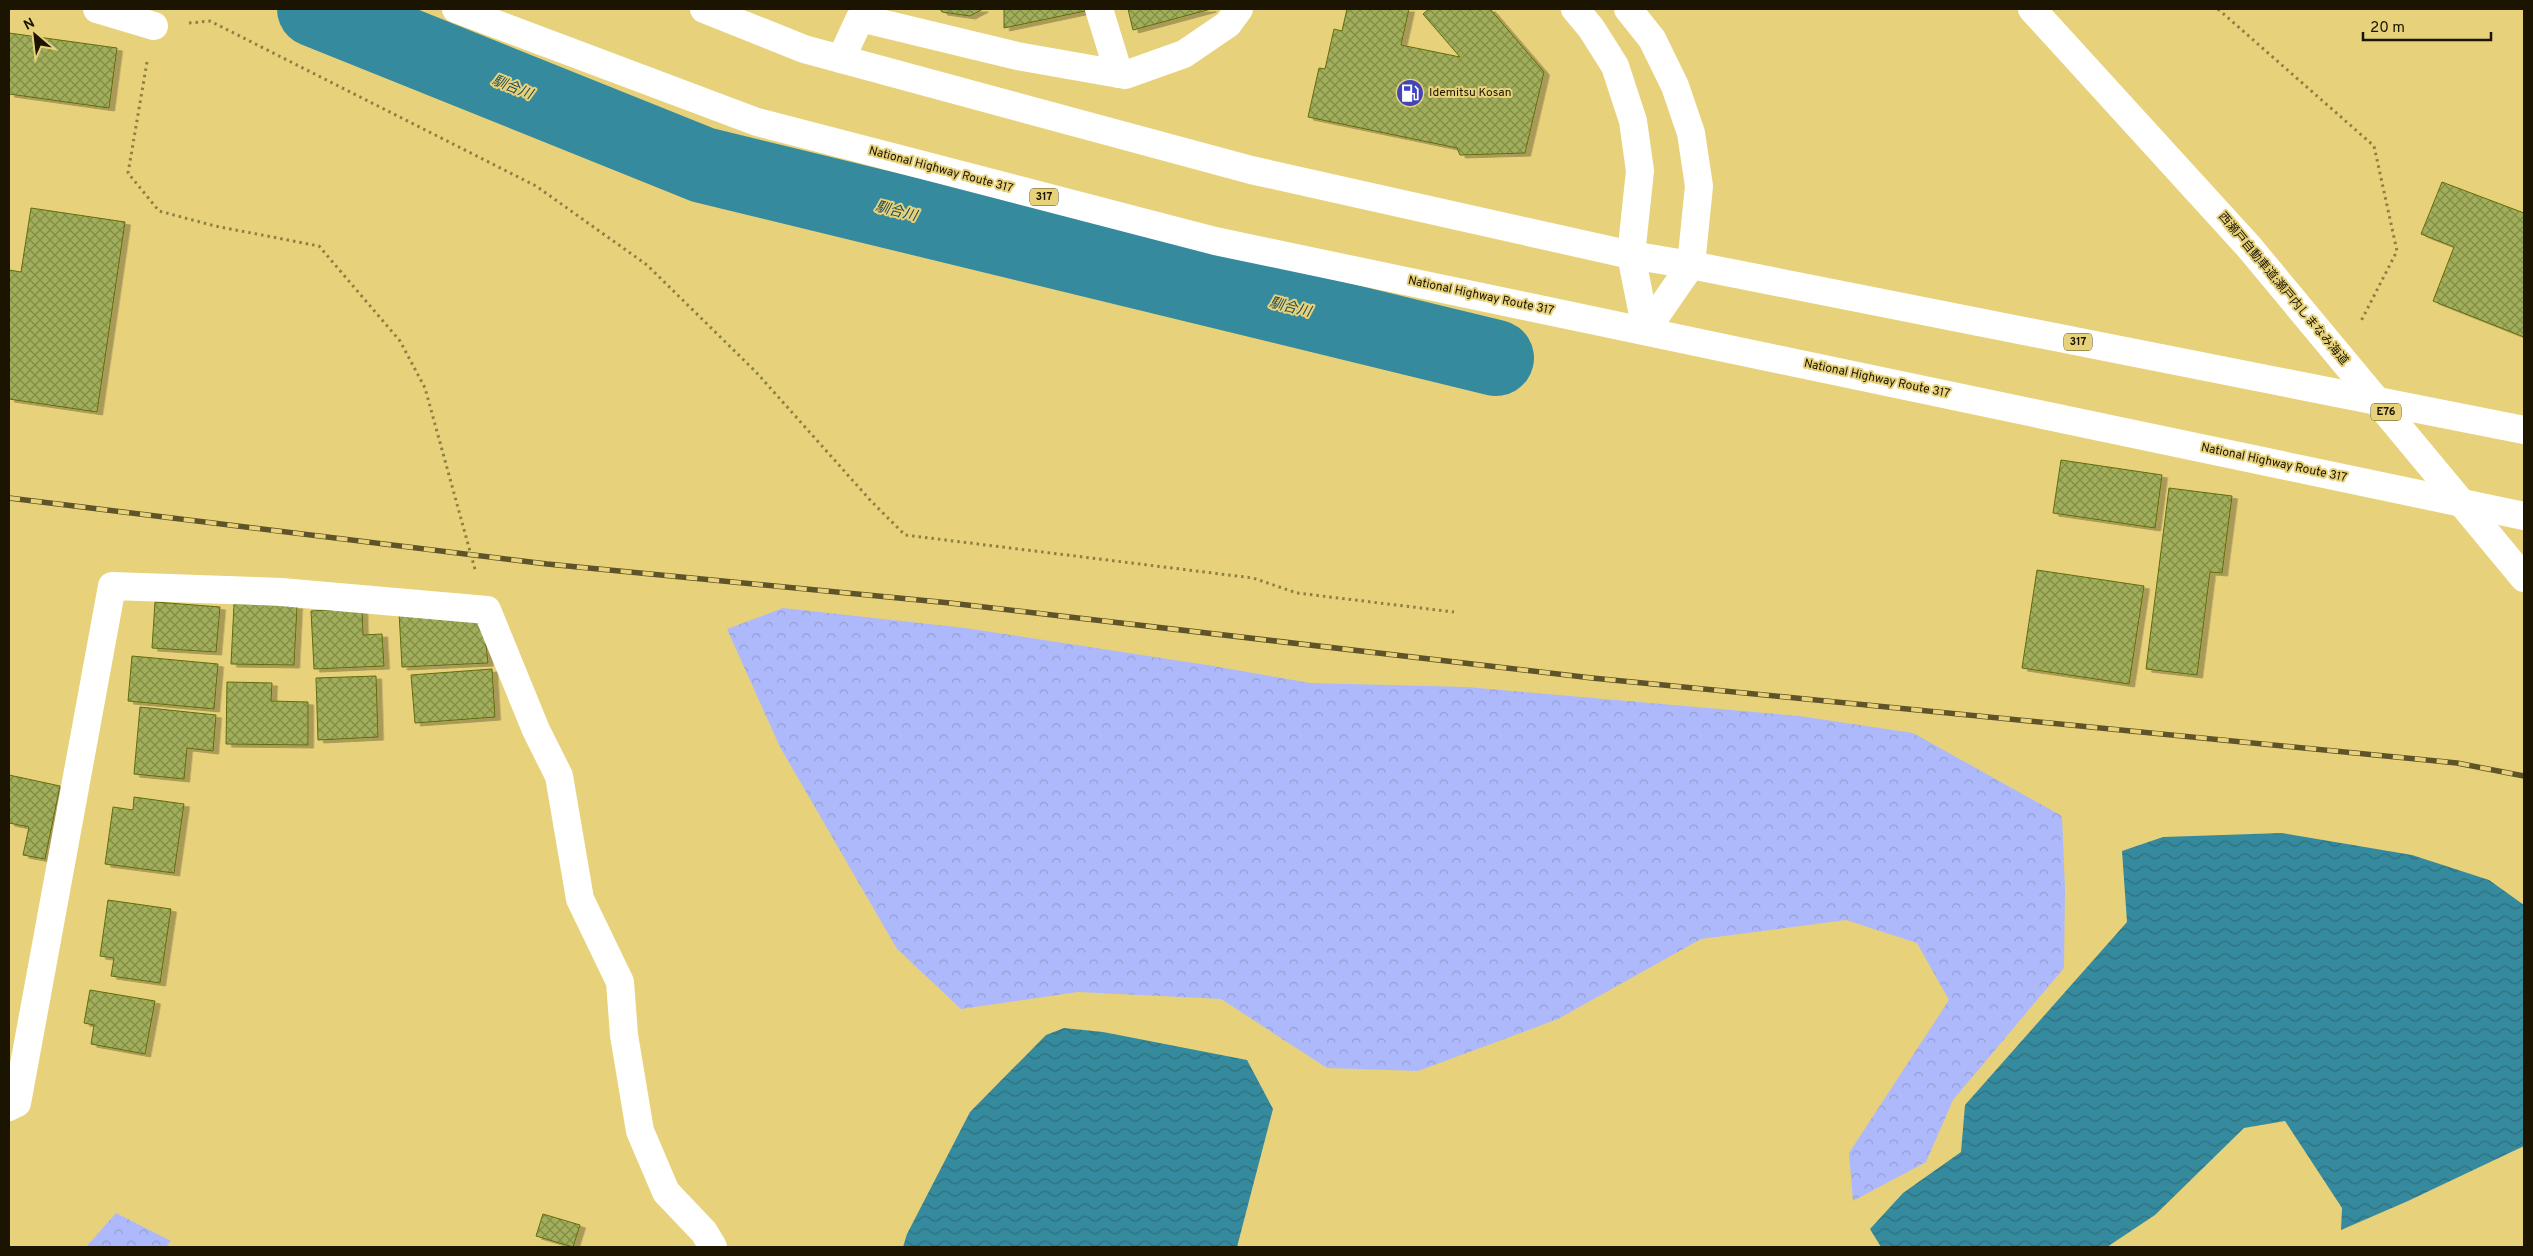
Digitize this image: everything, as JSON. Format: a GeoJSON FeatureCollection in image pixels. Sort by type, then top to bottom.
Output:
{"type":"FeatureCollection","features":[{"type":"Feature","properties":{"kind":"main road"},"geometry":{"type":"LineString","coordinates":[[97,9],[154,26]]}},
{"type":"Feature","properties":{"kind":"main road","name":"National Highway Route 317"},"geometry":{"type":"LineString","coordinates":[[456,9],[757,122],[1215,241],[1646,330],[2524,516]]}},
{"type":"Feature","properties":{"kind":"main road","name":"317"},"geometry":{"type":"LineString","coordinates":[[704,9],[804,49],[1251,170],[1631,255],[1691,265],[2524,430]]}},
{"type":"Feature","properties":{"kind":"main road"},"geometry":{"type":"LineString","coordinates":[[1099,9],[1119,74]]}},
{"type":"Feature","properties":{"kind":"main road"},"geometry":{"type":"LineString","coordinates":[[841,59],[860,18],[1017,56],[1125,76],[1184,54],[1228,24],[1239,9]]}},
{"type":"Feature","properties":{"kind":"main road"},"geometry":{"type":"LineString","coordinates":[[1575,9],[1591,28],[1615,66],[1633,122],[1640,171],[1631,255],[1646,330]]}},
{"type":"Feature","properties":{"kind":"main road"},"geometry":{"type":"LineString","coordinates":[[1628,9],[1652,39],[1675,86],[1691,133],[1699,186],[1691,265],[1646,330]]}},
{"type":"Feature","properties":{"kind":"main road","name":"西瀬戸自動車道;瀬戸内しまなみ海道"},"geometry":{"type":"LineString","coordinates":[[2032,9],[2249,247],[2524,578]]}},
{"type":"Feature","properties":{"kind":"main road"},"geometry":{"type":"LineString","coordinates":[[9,1107],[17,1103],[112,586],[281,592],[487,610],[536,730],[559,776],[580,899],[620,982],[624,1035],[640,1131],[666,1192],[704,1232],[713,1247]]}},
{"type":"Feature","properties":{"kind":"path"},"geometry":{"type":"LineString","coordinates":[[2218,9],[2374,146],[2397,251],[2357,330]]}},
{"type":"Feature","properties":{"kind":"path"},"geometry":{"type":"LineString","coordinates":[[487,610],[425,388],[400,341],[319,246],[215,226],[159,211],[128,173],[154,26],[210,21],[536,186],[646,265],[756,372],[871,501],[905,535],[1253,578],[1297,593],[1454,612]]}},
{"type":"Feature","properties":{"kind":"green space"},"geometry":{"type":"Polygon","coordinates":[[[783,608],[965,628],[1207,665],[1310,683],[1467,687],[1799,716],[1913,733],[2062,816],[2065,889],[2064,968],[1953,1100],[1926,1162],[1853,1201],[1849,1153],[1949,1000],[1917,943],[1846,920],[1701,939],[1558,1019],[1418,1071],[1327,1068],[1221,999],[1078,992],[961,1009],[897,949],[780,747],[727,629],[783,608]]]}},
{"type":"Feature","properties":{"kind":"green space"},"geometry":{"type":"Polygon","coordinates":[[[116,1213],[171,1241],[166,1247],[86,1247],[116,1213]]]}},
{"type":"Feature","properties":{"kind":"water"},"geometry":{"type":"Polygon","coordinates":[[[2282,833],[2412,855],[2489,880],[2524,905],[2524,1146],[2408,1201],[2341,1230],[2342,1208],[2285,1121],[2244,1128],[2155,1215],[2107,1247],[1881,1247],[1870,1229],[1903,1193],[1961,1152],[1965,1105],[2127,922],[2122,851],[2163,837],[2282,833]]]}},
{"type":"Feature","properties":{"kind":"water"},"geometry":{"type":"Polygon","coordinates":[[[1064,1028],[1103,1032],[1247,1060],[1273,1109],[1237,1247],[903,1247],[907,1234],[970,1112],[1046,1035],[1064,1028]]]}},
{"type":"Feature","properties":{"kind":"building"},"geometry":{"type":"Polygon","coordinates":[[[940,9],[983,9],[970,16],[942,12],[940,9]]]}},
{"type":"Feature","properties":{"kind":"building"},"geometry":{"type":"Polygon","coordinates":[[[1004,9],[1085,9],[1085,11],[1004,28],[1004,9]]]}},
{"type":"Feature","properties":{"kind":"building"},"geometry":{"type":"Polygon","coordinates":[[[1128,9],[1211,9],[1133,30],[1128,9]]]}},
{"type":"Feature","properties":{"kind":"building"},"geometry":{"type":"Polygon","coordinates":[[[1347,9],[1409,9],[1401,45],[1460,57],[1423,14],[1429,9],[1490,9],[1544,72],[1525,153],[1460,155],[1457,148],[1308,117],[1319,68],[1325,69],[1334,29],[1342,31],[1347,9]]]}},
{"type":"Feature","properties":{"kind":"building"},"geometry":{"type":"Polygon","coordinates":[[[9,33],[117,48],[109,108],[9,94],[9,33]]]}},
{"type":"Feature","properties":{"kind":"building"},"geometry":{"type":"Polygon","coordinates":[[[2442,182],[2524,213],[2524,337],[2433,301],[2454,247],[2421,234],[2442,182]]]}},
{"type":"Feature","properties":{"kind":"building"},"geometry":{"type":"Polygon","coordinates":[[[31,208],[125,222],[97,412],[9,399],[9,270],[21,272],[31,208]]]}},
{"type":"Feature","properties":{"kind":"building"},"geometry":{"type":"Polygon","coordinates":[[[2061,460],[2162,475],[2155,528],[2053,513],[2061,460]]]}},
{"type":"Feature","properties":{"kind":"building"},"geometry":{"type":"Polygon","coordinates":[[[2169,488],[2232,496],[2222,573],[2210,572],[2197,675],[2146,669],[2169,488]]]}},
{"type":"Feature","properties":{"kind":"building"},"geometry":{"type":"Polygon","coordinates":[[[2037,570],[2144,586],[2129,684],[2022,668],[2037,570]]]}},
{"type":"Feature","properties":{"kind":"building"},"geometry":{"type":"Polygon","coordinates":[[[155,602],[220,607],[216,652],[152,648],[155,602]]]}},
{"type":"Feature","properties":{"kind":"building"},"geometry":{"type":"Polygon","coordinates":[[[234,604],[297,606],[294,665],[231,664],[234,604]]]}},
{"type":"Feature","properties":{"kind":"building"},"geometry":{"type":"Polygon","coordinates":[[[362,608],[363,635],[382,634],[384,666],[314,669],[311,611],[362,608]]]}},
{"type":"Feature","properties":{"kind":"building"},"geometry":{"type":"Polygon","coordinates":[[[399,612],[483,617],[488,663],[402,667],[399,612]]]}},
{"type":"Feature","properties":{"kind":"building"},"geometry":{"type":"Polygon","coordinates":[[[132,656],[218,664],[214,709],[128,701],[132,656]]]}},
{"type":"Feature","properties":{"kind":"building"},"geometry":{"type":"Polygon","coordinates":[[[492,669],[495,717],[415,723],[411,675],[492,669]]]}},
{"type":"Feature","properties":{"kind":"building"},"geometry":{"type":"Polygon","coordinates":[[[376,676],[378,737],[318,740],[316,678],[376,676]]]}},
{"type":"Feature","properties":{"kind":"building"},"geometry":{"type":"Polygon","coordinates":[[[227,682],[272,683],[271,701],[308,702],[308,745],[226,744],[227,682]]]}},
{"type":"Feature","properties":{"kind":"building"},"geometry":{"type":"Polygon","coordinates":[[[140,707],[216,715],[213,751],[187,748],[184,779],[134,774],[140,707]]]}},
{"type":"Feature","properties":{"kind":"building"},"geometry":{"type":"Polygon","coordinates":[[[9,775],[60,786],[45,859],[23,855],[29,827],[9,823],[9,775]]]}},
{"type":"Feature","properties":{"kind":"building"},"geometry":{"type":"Polygon","coordinates":[[[134,797],[184,804],[174,873],[105,864],[113,807],[133,810],[134,797]]]}},
{"type":"Feature","properties":{"kind":"building"},"geometry":{"type":"Polygon","coordinates":[[[108,900],[171,909],[160,983],[111,976],[114,958],[100,956],[108,900]]]}},
{"type":"Feature","properties":{"kind":"building"},"geometry":{"type":"Polygon","coordinates":[[[90,990],[155,1001],[145,1054],[91,1044],[94,1025],[84,1023],[90,990]]]}},
{"type":"Feature","properties":{"kind":"building"},"geometry":{"type":"Polygon","coordinates":[[[543,1214],[580,1225],[573,1247],[536,1236],[543,1214]]]}},
{"type":"Feature","properties":{"kind":"waterway","name":"馴合川"},"geometry":{"type":"LineString","coordinates":[[315,9],[703,165],[1496,358]]}},
{"type":"Feature","properties":{"kind":"railway"},"geometry":{"type":"LineString","coordinates":[[9,498],[547,564],[950,603],[1592,678],[2457,763],[2524,776]]}},
{"type":"Feature","properties":{"kind":"place","name":"Idemitsu Kosan"},"geometry":{"type":"Point","coordinates":[1410,93]}}]}
